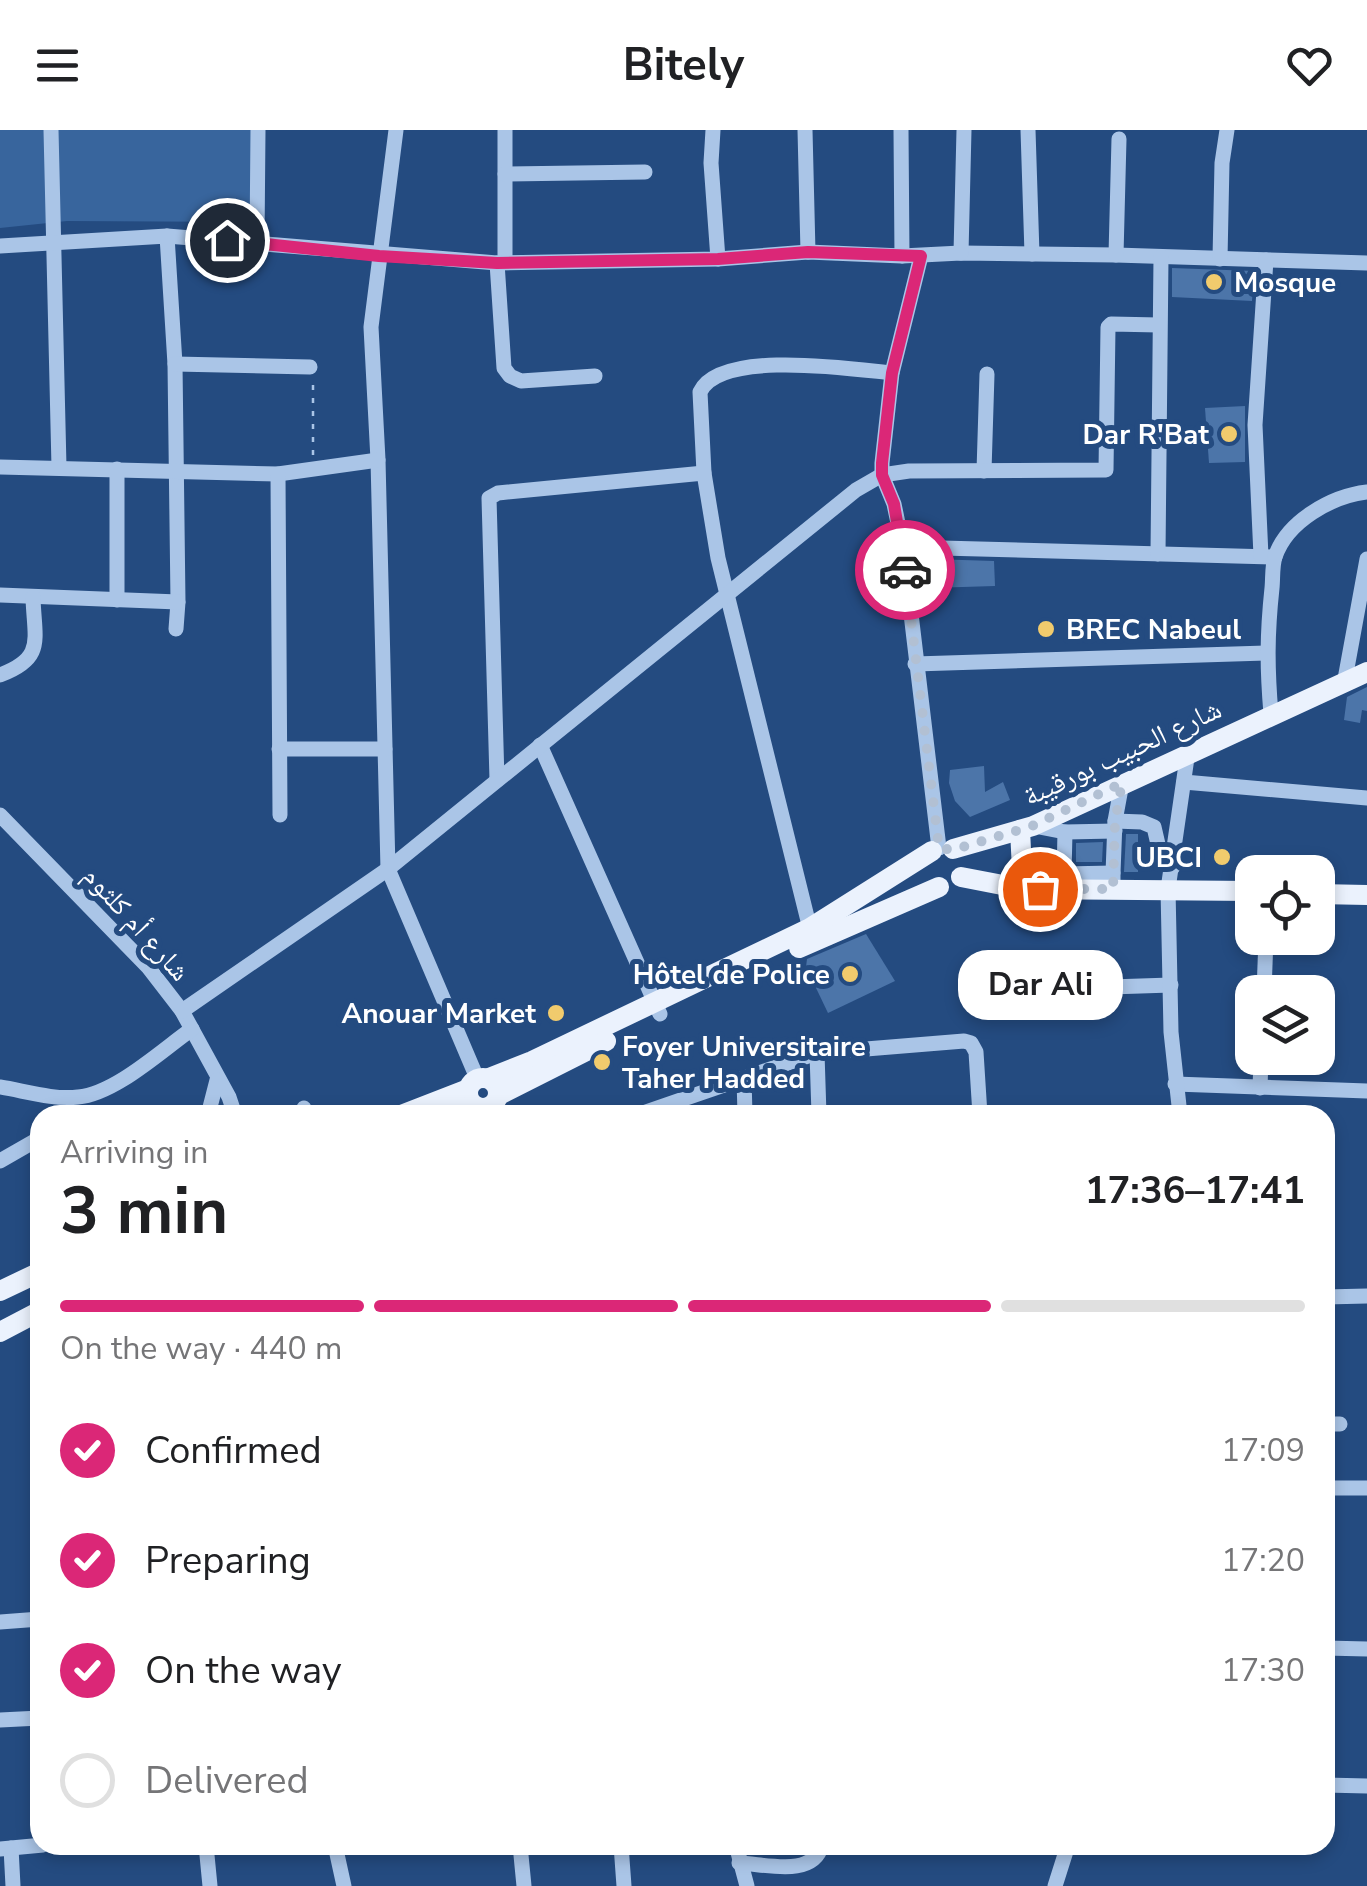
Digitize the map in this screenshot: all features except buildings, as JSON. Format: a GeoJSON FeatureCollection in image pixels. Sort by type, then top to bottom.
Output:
{"type":"FeatureCollection","features":[{"type":"Feature","properties":{"kind":"main road","name":"شارع الحبيب بورقيبة"},"geometry":{"type":"LineString","coordinates":[[812,935],[941,850],[1026,828],[1367,672]]}},
{"type":"Feature","properties":{"kind":"main road"},"geometry":{"type":"LineString","coordinates":[[1026,828],[1032,889]]}},
{"type":"Feature","properties":{"kind":"main road"},"geometry":{"type":"LineString","coordinates":[[442,1105],[483,1095],[532,1061],[658,1008],[812,935],[956,883],[963,864],[941,850],[924,864],[924,872],[939,887]]}},
{"type":"Feature","properties":{"kind":"main road"},"geometry":{"type":"LineString","coordinates":[[961,877],[1032,889],[1113,881],[1168,889],[1235,891]]}},
{"type":"Feature","properties":{"kind":"main road"},"geometry":{"type":"LineString","coordinates":[[1335,894],[1367,895]]}},
{"type":"Feature","properties":{"kind":"main road"},"geometry":{"type":"LineString","coordinates":[[0,1292],[30,1277]]}},
{"type":"Feature","properties":{"kind":"main road"},"geometry":{"type":"LineString","coordinates":[[0,1332],[30,1316]]}},
{"type":"Feature","properties":{"kind":"street"},"geometry":{"type":"LineString","coordinates":[[51,130],[59,467]]}},
{"type":"Feature","properties":{"kind":"street"},"geometry":{"type":"LineString","coordinates":[[256,242],[258,130]]}},
{"type":"Feature","properties":{"kind":"street"},"geometry":{"type":"LineString","coordinates":[[396,130],[371,327],[388,869],[483,1095]]}},
{"type":"Feature","properties":{"kind":"street"},"geometry":{"type":"LineString","coordinates":[[505,130],[501,262],[504,368],[521,381],[594,376]]}},
{"type":"Feature","properties":{"kind":"street"},"geometry":{"type":"LineString","coordinates":[[713,130],[711,163],[718,259]]}},
{"type":"Feature","properties":{"kind":"street"},"geometry":{"type":"LineString","coordinates":[[805,130],[808,252]]}},
{"type":"Feature","properties":{"kind":"street"},"geometry":{"type":"LineString","coordinates":[[902,130],[902,256]]}},
{"type":"Feature","properties":{"kind":"street"},"geometry":{"type":"LineString","coordinates":[[960,253],[964,130]]}},
{"type":"Feature","properties":{"kind":"street"},"geometry":{"type":"LineString","coordinates":[[1028,130],[1032,254]]}},
{"type":"Feature","properties":{"kind":"street"},"geometry":{"type":"LineString","coordinates":[[1220,259],[1226,130]]}},
{"type":"Feature","properties":{"kind":"street"},"geometry":{"type":"LineString","coordinates":[[1116,256],[1119,139]]}},
{"type":"Feature","properties":{"kind":"street"},"geometry":{"type":"LineString","coordinates":[[505,174],[645,172]]}},
{"type":"Feature","properties":{"kind":"street"},"geometry":{"type":"LineString","coordinates":[[167,236],[175,364],[176,629]]}},
{"type":"Feature","properties":{"kind":"street"},"geometry":{"type":"LineString","coordinates":[[0,246],[167,236],[379,256],[501,262],[718,259],[808,252],[1367,263]]}},
{"type":"Feature","properties":{"kind":"street"},"geometry":{"type":"LineString","coordinates":[[921,256],[892,373],[882,475],[894,504],[902,547],[941,850]]}},
{"type":"Feature","properties":{"kind":"street"},"geometry":{"type":"LineString","coordinates":[[1158,554],[1161,256]]}},
{"type":"Feature","properties":{"kind":"street"},"geometry":{"type":"LineString","coordinates":[[1266,260],[1255,426],[1268,556],[1266,653],[1271,714]]}},
{"type":"Feature","properties":{"kind":"street"},"geometry":{"type":"LineString","coordinates":[[182,1011],[388,869],[856,490],[882,475],[910,471],[1106,470],[1108,327],[1159,325]]}},
{"type":"Feature","properties":{"kind":"street"},"geometry":{"type":"LineString","coordinates":[[812,935],[718,558],[704,473],[700,392],[710,378],[740,369],[786,363],[892,373]]}},
{"type":"Feature","properties":{"kind":"street"},"geometry":{"type":"LineString","coordinates":[[175,364],[310,367]]}},
{"type":"Feature","properties":{"kind":"street"},"geometry":{"type":"LineString","coordinates":[[984,471],[987,374]]}},
{"type":"Feature","properties":{"kind":"street"},"geometry":{"type":"LineString","coordinates":[[0,467],[278,474],[378,460]]}},
{"type":"Feature","properties":{"kind":"street"},"geometry":{"type":"LineString","coordinates":[[116,600],[117,470]]}},
{"type":"Feature","properties":{"kind":"street"},"geometry":{"type":"LineString","coordinates":[[497,780],[489,498],[498,493],[704,473]]}},
{"type":"Feature","properties":{"kind":"street"},"geometry":{"type":"LineString","coordinates":[[278,474],[280,814]]}},
{"type":"Feature","properties":{"kind":"street"},"geometry":{"type":"LineString","coordinates":[[902,547],[1268,556],[1322,506],[1344,496],[1367,492]]}},
{"type":"Feature","properties":{"kind":"street"},"geometry":{"type":"LineString","coordinates":[[1345,680],[1367,559]]}},
{"type":"Feature","properties":{"kind":"street"},"geometry":{"type":"LineString","coordinates":[[0,595],[178,602]]}},
{"type":"Feature","properties":{"kind":"street"},"geometry":{"type":"LineString","coordinates":[[0,676],[30,660],[34,649],[33,596]]}},
{"type":"Feature","properties":{"kind":"street"},"geometry":{"type":"LineString","coordinates":[[915,664],[1266,653]]}},
{"type":"Feature","properties":{"kind":"street"},"geometry":{"type":"LineString","coordinates":[[540,745],[658,1008]]}},
{"type":"Feature","properties":{"kind":"street"},"geometry":{"type":"LineString","coordinates":[[279,749],[385,749]]}},
{"type":"Feature","properties":{"kind":"street"},"geometry":{"type":"LineString","coordinates":[[1178,1105],[1168,889],[1188,751]]}},
{"type":"Feature","properties":{"kind":"street"},"geometry":{"type":"LineString","coordinates":[[1184,782],[1367,798]]}},
{"type":"Feature","properties":{"kind":"street"},"geometry":{"type":"LineString","coordinates":[[1032,889],[1064,874],[1113,881],[1115,826],[1122,783]]}},
{"type":"Feature","properties":{"kind":"street","name":"شارع أم كلثوم"},"geometry":{"type":"LineString","coordinates":[[0,814],[111,927],[182,1011],[231,1105]]}},
{"type":"Feature","properties":{"kind":"street"},"geometry":{"type":"LineString","coordinates":[[1026,828],[1065,832],[1142,822],[1154,827],[1160,854],[1172,867]]}},
{"type":"Feature","properties":{"kind":"street"},"geometry":{"type":"LineString","coordinates":[[1064,874],[1065,832]]}},
{"type":"Feature","properties":{"kind":"street"},"geometry":{"type":"LineString","coordinates":[[1110,987],[1171,985]]}},
{"type":"Feature","properties":{"kind":"street"},"geometry":{"type":"LineString","coordinates":[[0,1087],[81,1098],[116,1083],[192,1029]]}},
{"type":"Feature","properties":{"kind":"street"},"geometry":{"type":"LineString","coordinates":[[667,1105],[817,1054],[971,1043],[976,1052],[979,1105]]}},
{"type":"Feature","properties":{"kind":"street"},"geometry":{"type":"LineString","coordinates":[[817,1054],[819,1105]]}},
{"type":"Feature","properties":{"kind":"street"},"geometry":{"type":"LineString","coordinates":[[1260,1075],[1260,1088]]}},
{"type":"Feature","properties":{"kind":"street"},"geometry":{"type":"LineString","coordinates":[[744,1078],[745,1105]]}},
{"type":"Feature","properties":{"kind":"street"},"geometry":{"type":"LineString","coordinates":[[211,1105],[217,1080]]}},
{"type":"Feature","properties":{"kind":"street"},"geometry":{"type":"LineString","coordinates":[[1175,1084],[1367,1091]]}},
{"type":"Feature","properties":{"kind":"street"},"geometry":{"type":"LineString","coordinates":[[62,1105],[64,1098]]}},
{"type":"Feature","properties":{"kind":"street"},"geometry":{"type":"LineString","coordinates":[[0,1161],[30,1144]]}},
{"type":"Feature","properties":{"kind":"street"},"geometry":{"type":"LineString","coordinates":[[1335,1297],[1367,1296]]}},
{"type":"Feature","properties":{"kind":"street"},"geometry":{"type":"LineString","coordinates":[[1335,1488],[1367,1488]]}},
{"type":"Feature","properties":{"kind":"street"},"geometry":{"type":"LineString","coordinates":[[0,1622],[30,1620]]}},
{"type":"Feature","properties":{"kind":"street"},"geometry":{"type":"LineString","coordinates":[[1335,1648],[1367,1650]]}},
{"type":"Feature","properties":{"kind":"street"},"geometry":{"type":"LineString","coordinates":[[0,1720],[30,1718]]}},
{"type":"Feature","properties":{"kind":"street"},"geometry":{"type":"LineString","coordinates":[[1335,1785],[1367,1786]]}},
{"type":"Feature","properties":{"kind":"street"},"geometry":{"type":"LineString","coordinates":[[6,1849],[13,1886]]}},
{"type":"Feature","properties":{"kind":"street"},"geometry":{"type":"LineString","coordinates":[[207,1855],[210,1886]]}},
{"type":"Feature","properties":{"kind":"street"},"geometry":{"type":"LineString","coordinates":[[337,1855],[344,1886]]}},
{"type":"Feature","properties":{"kind":"street"},"geometry":{"type":"LineString","coordinates":[[521,1855],[524,1886]]}},
{"type":"Feature","properties":{"kind":"street"},"geometry":{"type":"LineString","coordinates":[[622,1855],[624,1886]]}},
{"type":"Feature","properties":{"kind":"street"},"geometry":{"type":"LineString","coordinates":[[738,1855],[747,1886]]}},
{"type":"Feature","properties":{"kind":"street"},"geometry":{"type":"LineString","coordinates":[[739,1863],[804,1866],[815,1861],[818,1855]]}},
{"type":"Feature","properties":{"kind":"street"},"geometry":{"type":"LineString","coordinates":[[1055,1886],[1065,1855]]}},
{"type":"Feature","properties":{"kind":"path"},"geometry":{"type":"LineString","coordinates":[[310,367],[313,472]]}},
{"type":"Feature","properties":{"kind":"shaded area"},"geometry":{"type":"Polygon","coordinates":[[[0,130],[256,130],[256,222],[67,221],[0,228],[0,130]]]}},
{"type":"Feature","properties":{"kind":"way so far"},"geometry":{"type":"LineString","coordinates":[[905,570],[939,848],[953,850],[1032,826],[1122,783],[1115,822],[1113,889],[1040,889]]}},
{"type":"Feature","properties":{"kind":"place","name":"Mosque"},"geometry":{"type":"Point","coordinates":[1214,282]}},
{"type":"Feature","properties":{"kind":"place","name":"Dar R'Bat"},"geometry":{"type":"Point","coordinates":[1229,434]}},
{"type":"Feature","properties":{"kind":"place","name":"BREC Nabeul"},"geometry":{"type":"Point","coordinates":[1046,629]}},
{"type":"Feature","properties":{"kind":"place","name":"UBCI"},"geometry":{"type":"Point","coordinates":[1222,857]}},
{"type":"Feature","properties":{"kind":"place","name":"Dar Ali"},"geometry":{"type":"Point","coordinates":[1040,889]}},
{"type":"Feature","properties":{"kind":"place","name":"Hôtel de Police"},"geometry":{"type":"Point","coordinates":[850,974]}},
{"type":"Feature","properties":{"kind":"place","name":"Anouar Market"},"geometry":{"type":"Point","coordinates":[556,1013]}},
{"type":"Feature","properties":{"kind":"place","name":"Foyer Universitaire Taher Hadded"},"geometry":{"type":"Point","coordinates":[602,1062]}},
{"type":"Feature","properties":{"kind":"route"},"geometry":{"type":"LineString","coordinates":[[227,240],[379,256],[497,263],[718,259],[808,252],[921,256],[892,373],[882,463],[882,475],[894,504],[905,570]]}}]}
